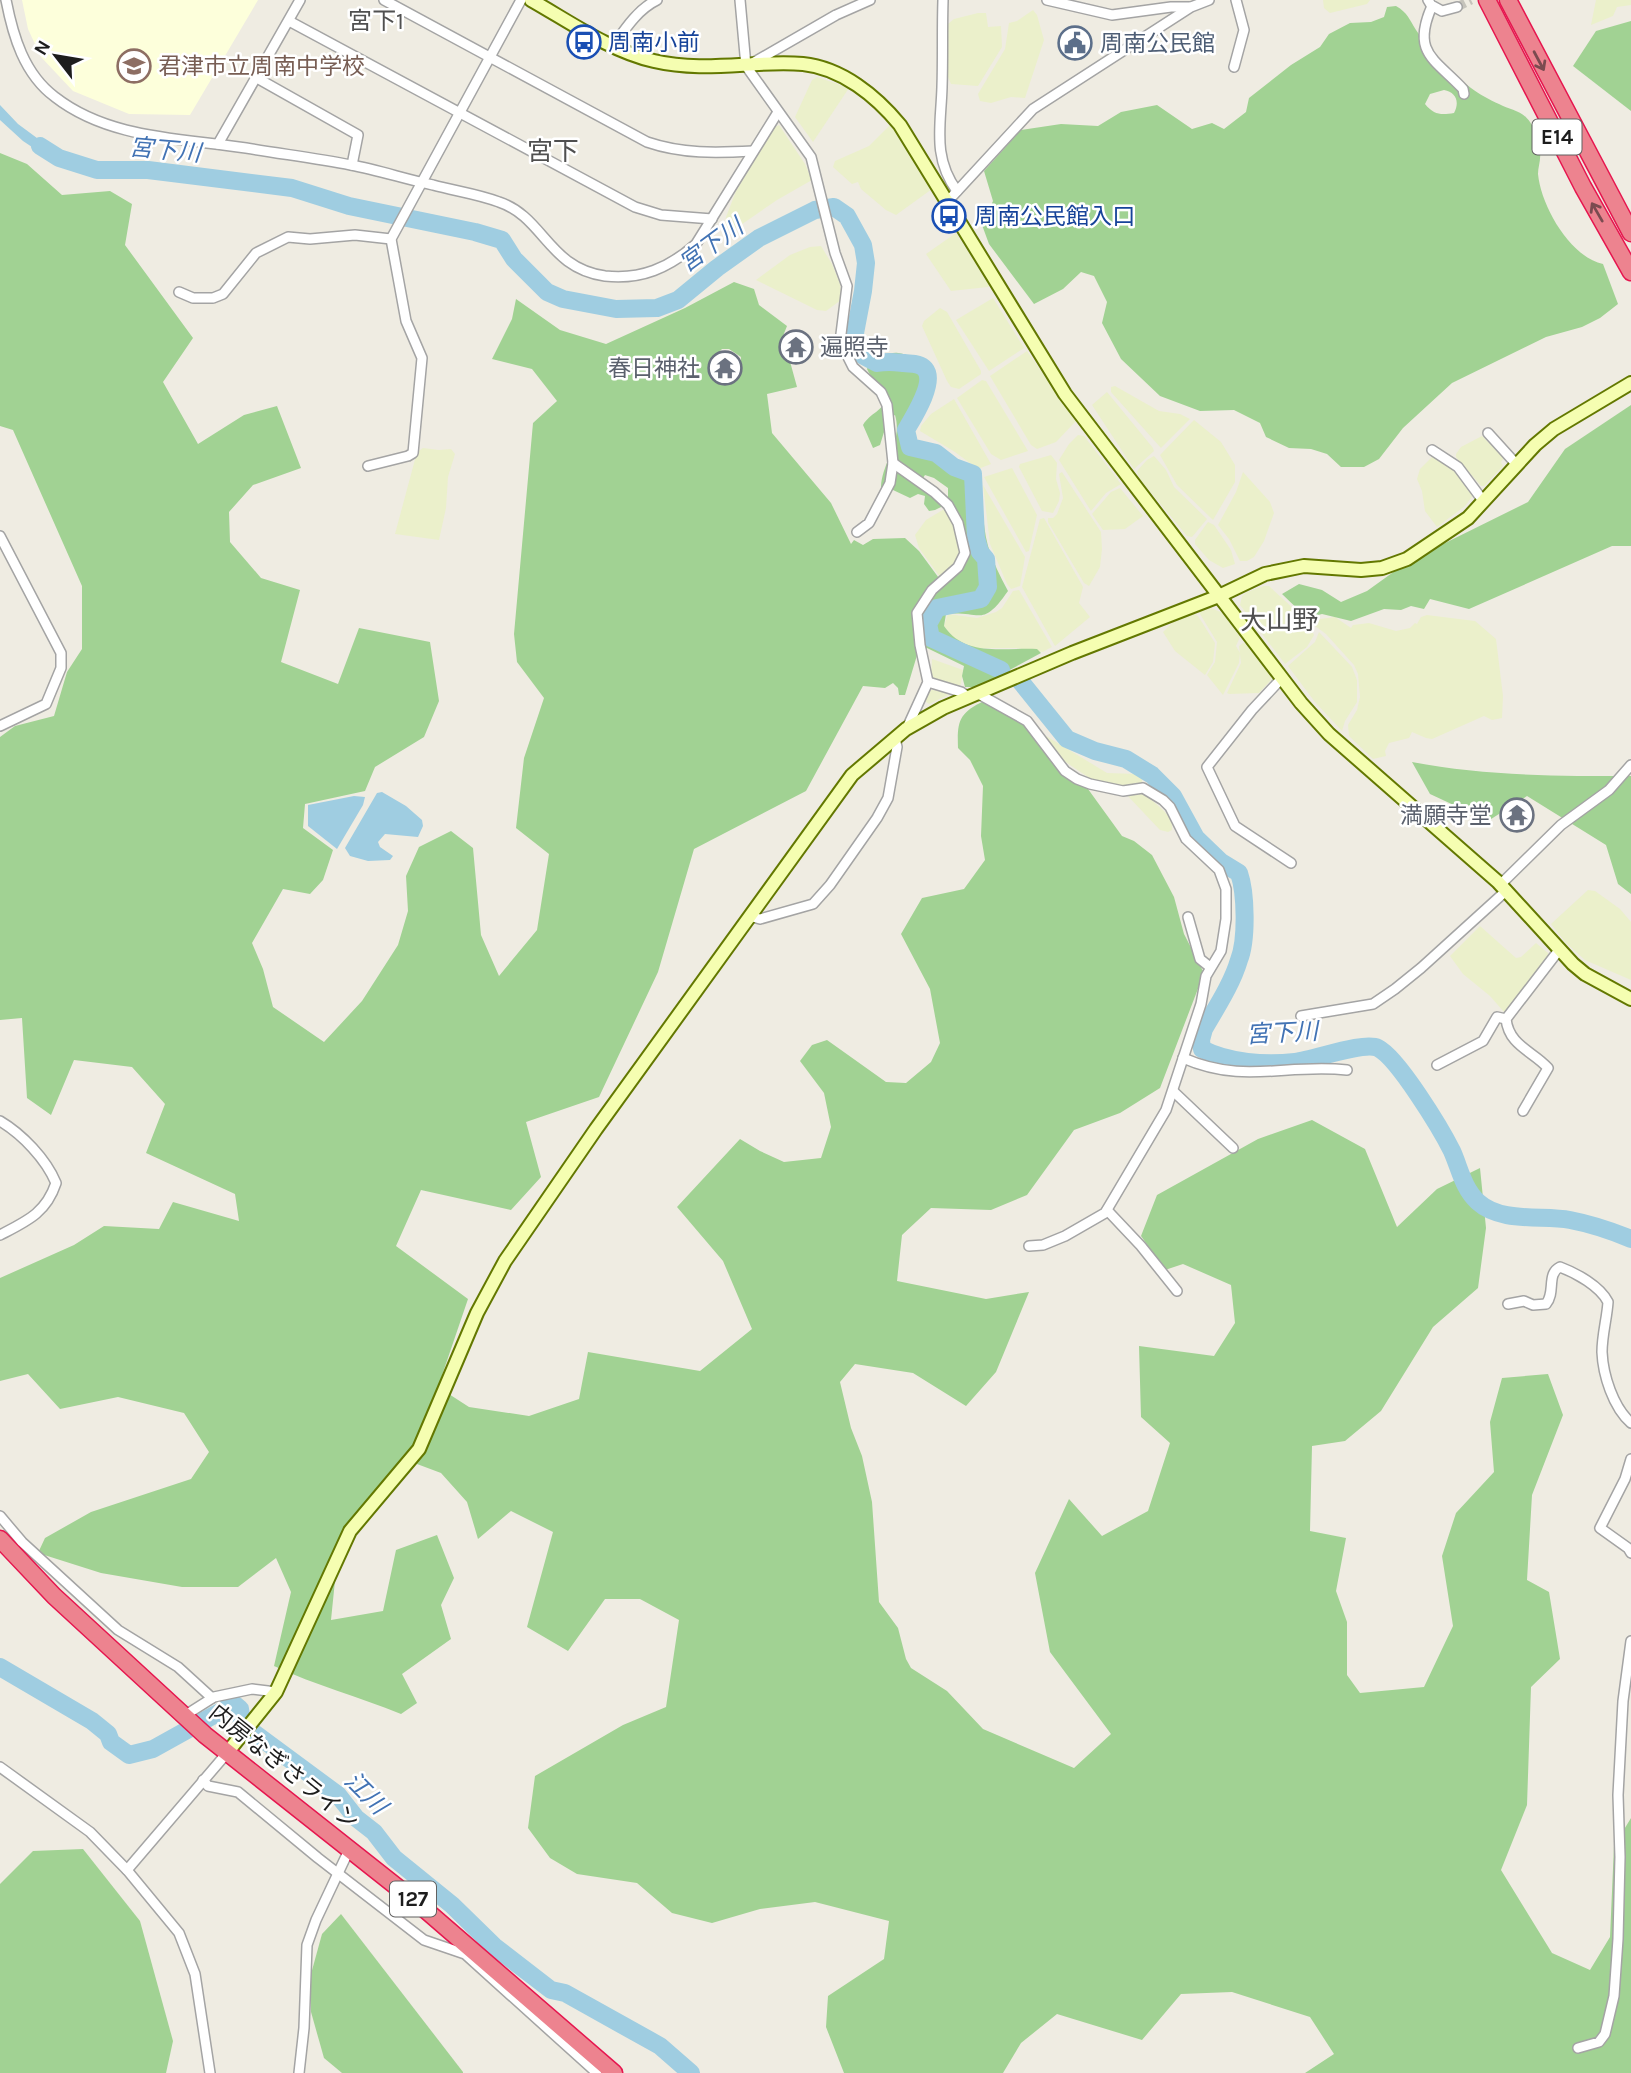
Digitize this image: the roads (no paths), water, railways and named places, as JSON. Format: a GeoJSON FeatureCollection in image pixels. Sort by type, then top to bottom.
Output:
{"type":"FeatureCollection","features":[{"type":"Feature","properties":{"kind":"highway","name":"E14"},"geometry":{"type":"LineString","coordinates":[[1487,0],[1583,187],[1631,272]]}},
{"type":"Feature","properties":{"kind":"highway","name":"E14"},"geometry":{"type":"LineString","coordinates":[[1508,0],[1631,233]]}},
{"type":"Feature","properties":{"kind":"highway","name":"内房なぎさライン"},"geometry":{"type":"LineString","coordinates":[[0,1539],[54,1596],[205,1735],[421,1906],[614,2073]]}},
{"type":"Feature","properties":{"kind":"street"},"geometry":{"type":"LineString","coordinates":[[6,0],[20,52],[33,74],[53,96],[88,118],[104,125],[180,141],[218,144],[352,165],[501,202],[528,219],[562,258],[601,275],[637,276],[653,272],[669,265],[696,244],[778,112]]}},
{"type":"Feature","properties":{"kind":"street"},"geometry":{"type":"LineString","coordinates":[[218,144],[300,0]]}},
{"type":"Feature","properties":{"kind":"street"},"geometry":{"type":"LineString","coordinates":[[384,0],[646,142],[670,150],[689,152],[753,151]]}},
{"type":"Feature","properties":{"kind":"street"},"geometry":{"type":"LineString","coordinates":[[368,466],[408,456],[413,453],[415,438],[422,358],[406,321],[393,236],[521,0]]}},
{"type":"Feature","properties":{"kind":"street"},"geometry":{"type":"LineString","coordinates":[[531,0],[613,46],[635,55],[677,65],[804,64],[848,79],[874,96],[900,124],[952,196],[1065,394],[1282,678],[1329,734],[1504,887],[1559,950],[1585,974],[1631,999]]}},
{"type":"Feature","properties":{"kind":"street"},"geometry":{"type":"LineString","coordinates":[[613,46],[636,17],[657,0]]}},
{"type":"Feature","properties":{"kind":"street"},"geometry":{"type":"LineString","coordinates":[[740,0],[746,66],[811,157],[829,231],[847,286],[842,345],[853,367],[884,396],[887,405],[893,463],[887,490],[869,523],[858,532]]}},
{"type":"Feature","properties":{"kind":"street"},"geometry":{"type":"LineString","coordinates":[[746,66],[836,15],[870,0]]}},
{"type":"Feature","properties":{"kind":"street"},"geometry":{"type":"LineString","coordinates":[[943,0],[939,142],[952,196]]}},
{"type":"Feature","properties":{"kind":"street"},"geometry":{"type":"LineString","coordinates":[[1047,0],[1112,15],[1191,7]]}},
{"type":"Feature","properties":{"kind":"street"},"geometry":{"type":"LineString","coordinates":[[952,196],[1033,109],[1191,7],[1209,0]]}},
{"type":"Feature","properties":{"kind":"street"},"geometry":{"type":"LineString","coordinates":[[1234,67],[1244,30],[1236,0]]}},
{"type":"Feature","properties":{"kind":"street"},"geometry":{"type":"LineString","coordinates":[[1457,7],[1441,11],[1430,3],[1424,43],[1429,57],[1461,86],[1464,94]]}},
{"type":"Feature","properties":{"kind":"street"},"geometry":{"type":"LineString","coordinates":[[289,21],[635,207],[660,215],[712,219]]}},
{"type":"Feature","properties":{"kind":"street"},"geometry":{"type":"LineString","coordinates":[[255,77],[358,135],[352,165]]}},
{"type":"Feature","properties":{"kind":"street"},"geometry":{"type":"LineString","coordinates":[[178,292],[193,298],[213,298],[223,294],[256,253],[288,237],[310,239],[355,234],[393,236]]}},
{"type":"Feature","properties":{"kind":"street"},"geometry":{"type":"LineString","coordinates":[[127,1870],[276,1692],[350,1531],[419,1449],[477,1313],[505,1261],[596,1129],[852,775],[906,729],[973,695],[1219,596],[1265,574],[1288,568],[1313,566],[1361,570],[1393,565],[1407,559],[1468,518],[1555,429],[1631,383]]}},
{"type":"Feature","properties":{"kind":"street"},"geometry":{"type":"LineString","coordinates":[[1488,433],[1517,465]]}},
{"type":"Feature","properties":{"kind":"street"},"geometry":{"type":"LineString","coordinates":[[1432,450],[1458,467],[1484,502]]}},
{"type":"Feature","properties":{"kind":"street"},"geometry":{"type":"LineString","coordinates":[[893,463],[948,505],[958,523],[965,553],[958,567],[932,590],[916,613],[928,682],[906,729]]}},
{"type":"Feature","properties":{"kind":"street"},"geometry":{"type":"LineString","coordinates":[[0,536],[61,653],[62,661],[56,684],[46,704],[0,726]]}},
{"type":"Feature","properties":{"kind":"street"},"geometry":{"type":"LineString","coordinates":[[1282,678],[1252,710],[1207,767],[1235,826],[1292,863]]}},
{"type":"Feature","properties":{"kind":"street"},"geometry":{"type":"LineString","coordinates":[[928,682],[973,695],[1027,721],[1065,771],[1077,779],[1124,790],[1143,788],[1152,792],[1170,807],[1182,834],[1219,870],[1226,889],[1224,941],[1203,986],[1201,1004],[1166,1110],[1107,1210],[1065,1236],[1044,1245],[1029,1246]]}},
{"type":"Feature","properties":{"kind":"street"},"geometry":{"type":"LineString","coordinates":[[749,916],[760,919],[813,904],[830,885],[888,798],[897,747],[895,738]]}},
{"type":"Feature","properties":{"kind":"street"},"geometry":{"type":"LineString","coordinates":[[1301,1016],[1366,1007],[1395,989],[1422,968],[1504,887],[1561,825],[1609,790],[1631,765]]}},
{"type":"Feature","properties":{"kind":"street"},"geometry":{"type":"LineString","coordinates":[[1188,917],[1200,959],[1210,967]]}},
{"type":"Feature","properties":{"kind":"street"},"geometry":{"type":"LineString","coordinates":[[1506,1019],[1559,950]]}},
{"type":"Feature","properties":{"kind":"street"},"geometry":{"type":"LineString","coordinates":[[1437,1066],[1481,1043],[1497,1017],[1506,1019]]}},
{"type":"Feature","properties":{"kind":"street"},"geometry":{"type":"LineString","coordinates":[[1506,1019],[1509,1030],[1521,1048],[1548,1068],[1524,1111]]}},
{"type":"Feature","properties":{"kind":"street"},"geometry":{"type":"LineString","coordinates":[[1183,1058],[1224,1072],[1246,1074],[1324,1068],[1347,1070]]}},
{"type":"Feature","properties":{"kind":"street"},"geometry":{"type":"LineString","coordinates":[[1173,1091],[1234,1148]]}},
{"type":"Feature","properties":{"kind":"street"},"geometry":{"type":"LineString","coordinates":[[0,1121],[29,1145],[51,1172],[56,1183],[51,1199],[40,1212],[0,1235]]}},
{"type":"Feature","properties":{"kind":"street"},"geometry":{"type":"LineString","coordinates":[[1107,1210],[1141,1246],[1177,1291]]}},
{"type":"Feature","properties":{"kind":"street"},"geometry":{"type":"LineString","coordinates":[[1508,1304],[1524,1301],[1533,1305],[1546,1304],[1551,1296],[1553,1271],[1560,1267],[1604,1294],[1608,1301],[1602,1352],[1607,1380],[1620,1409],[1631,1423]]}},
{"type":"Feature","properties":{"kind":"street"},"geometry":{"type":"LineString","coordinates":[[1631,1459],[1625,1479],[1601,1528],[1631,1553]]}},
{"type":"Feature","properties":{"kind":"street"},"geometry":{"type":"LineString","coordinates":[[0,1516],[22,1542],[118,1630],[178,1667],[212,1698]]}},
{"type":"Feature","properties":{"kind":"street"},"geometry":{"type":"LineString","coordinates":[[1578,2048],[1599,2042],[1605,2034],[1614,1996],[1619,1898],[1618,1796],[1623,1701],[1631,1642]]}},
{"type":"Feature","properties":{"kind":"street"},"geometry":{"type":"LineString","coordinates":[[184,1716],[212,1698],[252,1689],[276,1692]]}},
{"type":"Feature","properties":{"kind":"street"},"geometry":{"type":"LineString","coordinates":[[0,1767],[90,1832],[127,1870],[179,1933],[195,1974],[210,2073]]}},
{"type":"Feature","properties":{"kind":"street"},"geometry":{"type":"LineString","coordinates":[[203,1780],[208,1786],[238,1792],[424,1940],[465,1954],[597,2073]]}},
{"type":"Feature","properties":{"kind":"street"},"geometry":{"type":"LineString","coordinates":[[299,2073],[304,2028],[307,1945],[349,1850]]}},
{"type":"Feature","properties":{"kind":"water"},"geometry":{"type":"Polygon","coordinates":[[[0,105],[18,124],[60,155],[56,163],[23,141],[0,120],[0,105]]]}},
{"type":"Feature","properties":{"kind":"water"},"geometry":{"type":"Polygon","coordinates":[[[382,792],[406,806],[422,820],[423,826],[418,837],[385,834],[378,842],[380,847],[393,856],[390,860],[368,861],[350,856],[345,848],[377,793],[382,792]]]}},
{"type":"Feature","properties":{"kind":"water"},"geometry":{"type":"Polygon","coordinates":[[[354,796],[365,797],[363,805],[337,849],[308,826],[308,805],[354,796]]]}},
{"type":"Feature","properties":{"kind":"waterway","name":"宮下川"},"geometry":{"type":"LineString","coordinates":[[40,146],[59,158],[97,170],[148,170],[292,188],[349,206],[475,232],[502,240],[514,259],[547,292],[563,299],[616,309],[657,308],[678,300],[759,238],[815,210],[834,207],[847,216],[863,245],[866,263],[855,333],[857,346],[862,355],[877,363],[913,364],[925,369],[928,375],[926,391],[906,430],[910,447],[936,453],[954,467],[973,474],[976,538],[980,552],[986,559],[988,587],[981,599],[937,608],[928,624],[931,638],[1001,670]]}},
{"type":"Feature","properties":{"kind":"waterway","name":"宮下川"},"geometry":{"type":"LineString","coordinates":[[1021,682],[1067,739],[1095,751],[1126,759],[1152,775],[1173,796],[1196,838],[1221,862],[1239,873],[1245,916],[1242,951],[1228,987],[1204,1029],[1202,1049],[1235,1060],[1272,1063],[1303,1061],[1362,1047],[1378,1048],[1396,1065],[1429,1111],[1452,1151],[1465,1184],[1473,1197],[1487,1209],[1510,1216],[1570,1220],[1631,1239]]}},
{"type":"Feature","properties":{"kind":"waterway","name":"江川"},"geometry":{"type":"LineString","coordinates":[[0,1667],[92,1721],[108,1734],[111,1742],[129,1755],[153,1749],[234,1704],[240,1709],[242,1724],[338,1795],[356,1818],[374,1832],[394,1858],[452,1905],[494,1946],[551,1990],[565,1993],[660,2046],[691,2073]]}},
{"type":"Feature","properties":{"kind":"tunnel"},"geometry":{"type":"LineString","coordinates":[[1457,7],[1471,0]]}},
{"type":"Feature","properties":{"kind":"place","name":"周南小前"},"geometry":{"type":"Point","coordinates":[584,42]}},
{"type":"Feature","properties":{"kind":"place","name":"周南公民館"},"geometry":{"type":"Point","coordinates":[1075,43]}},
{"type":"Feature","properties":{"kind":"place","name":"君津市立周南中学校"},"geometry":{"type":"Point","coordinates":[134,66]}},
{"type":"Feature","properties":{"kind":"place","name":"周南公民館入口"},"geometry":{"type":"Point","coordinates":[949,216]}},
{"type":"Feature","properties":{"kind":"place","name":"遍照寺"},"geometry":{"type":"Point","coordinates":[796,347]}},
{"type":"Feature","properties":{"kind":"place","name":"春日神社"},"geometry":{"type":"Point","coordinates":[725,368]}},
{"type":"Feature","properties":{"kind":"place","name":"満願寺堂"},"geometry":{"type":"Point","coordinates":[1517,815]}},
{"type":"Feature","properties":{"kind":"district","name":"宮下1"},"geometry":{"type":"Point","coordinates":[376,21]}},
{"type":"Feature","properties":{"kind":"district","name":"宮下"},"geometry":{"type":"Point","coordinates":[553,151]}},
{"type":"Feature","properties":{"kind":"district","name":"大山野"},"geometry":{"type":"Point","coordinates":[1279,620]}}]}
